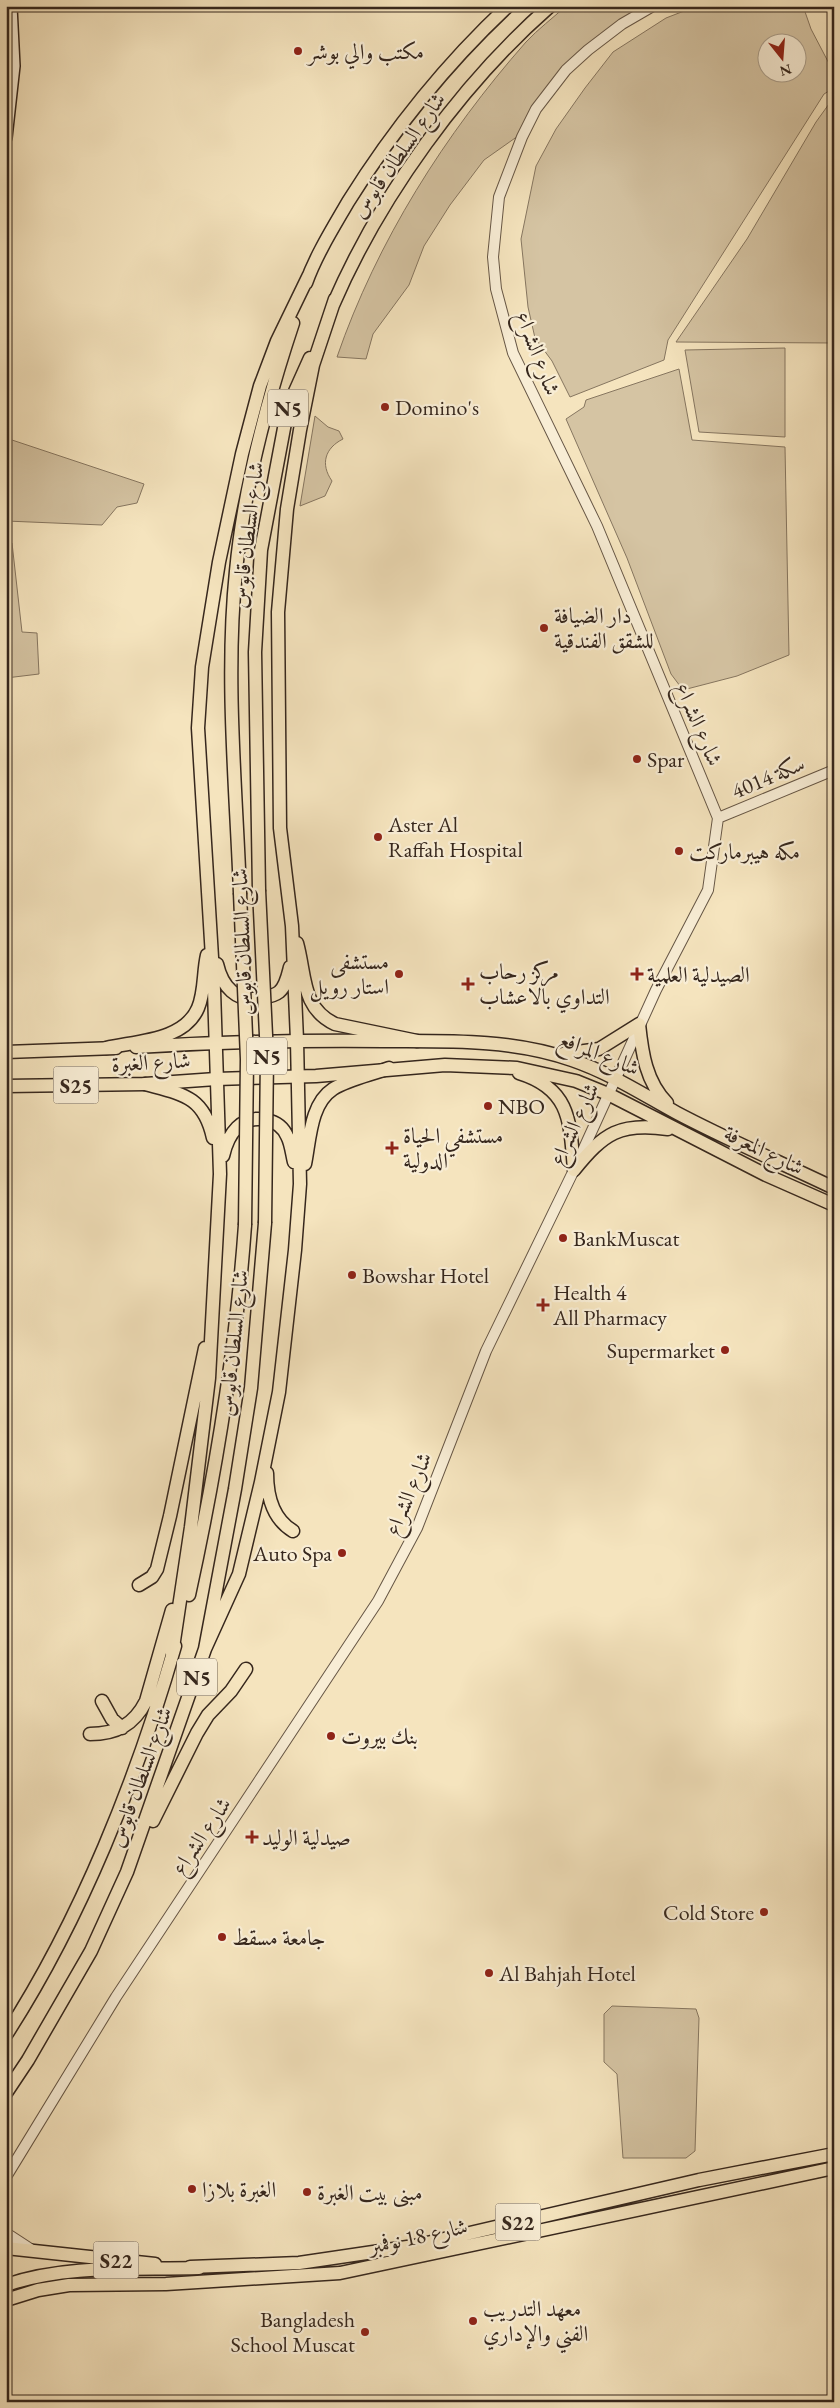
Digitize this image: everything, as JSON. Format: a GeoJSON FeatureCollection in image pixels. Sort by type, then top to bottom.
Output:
{"type":"FeatureCollection","features":[{"type":"Feature","properties":{"kind":"main road"},"geometry":{"type":"LineString","coordinates":[[6,138],[14,66],[11,6]]}},
{"type":"Feature","properties":{"kind":"main road","name":"شارع السلطان قابوس"},"geometry":{"type":"LineString","coordinates":[[6,2036],[26,2005],[94,1870],[126,1794],[188,1599],[213,1485],[230,1384],[245,1225],[247,1059],[231,657],[236,571],[259,436],[309,275],[340,217],[371,166],[438,78],[508,6]]}},
{"type":"Feature","properties":{"kind":"main road","name":"شارع السلطان قابوس"},"geometry":{"type":"LineString","coordinates":[[6,2093],[28,2060],[92,1951],[127,1872],[205,1649],[251,1388],[265,1223],[267,1056],[258,890],[254,652],[261,550],[288,407],[335,299],[363,241],[400,182],[457,105],[520,33],[550,6]]}},
{"type":"Feature","properties":{"kind":"main road"},"geometry":{"type":"LineString","coordinates":[[172,1654],[186,1564],[209,1378],[219,1179],[211,938],[198,728],[202,667],[219,562],[242,454],[260,386],[277,341],[309,275]]}},
{"type":"Feature","properties":{"kind":"main road"},"geometry":{"type":"LineString","coordinates":[[335,299],[313,365],[287,509],[278,612],[280,828],[292,926],[313,1008],[323,1019],[335,1024],[417,1041]]}},
{"type":"Feature","properties":{"kind":"main road"},"geometry":{"type":"LineString","coordinates":[[292,926],[300,1184]]}},
{"type":"Feature","properties":{"kind":"main road"},"geometry":{"type":"LineString","coordinates":[[211,938],[219,974],[225,985],[231,992],[249,1000],[270,997],[278,992],[285,982],[292,959]]}},
{"type":"Feature","properties":{"kind":"main road"},"geometry":{"type":"LineString","coordinates":[[106,1048],[161,1038],[177,1032],[190,1021],[198,1008],[202,995],[211,938]]}},
{"type":"Feature","properties":{"kind":"main road"},"geometry":{"type":"LineString","coordinates":[[548,1053],[573,1054],[599,1049],[640,1024],[641,1048],[648,1074],[656,1091],[677,1113]]}},
{"type":"Feature","properties":{"kind":"main road","name":"شارع المرافع"},"geometry":{"type":"LineString","coordinates":[[297,1040],[480,1042],[548,1053],[572,1060],[615,1078],[677,1113],[834,1188]]}},
{"type":"Feature","properties":{"kind":"main road","name":"شارع الغبرة"},"geometry":{"type":"LineString","coordinates":[[6,1052],[297,1040]]}},
{"type":"Feature","properties":{"kind":"main road","name":"شارع المرافع"},"geometry":{"type":"LineString","coordinates":[[297,1077],[389,1068],[445,1065],[494,1066],[542,1072],[576,1081],[608,1094],[678,1130]]}},
{"type":"Feature","properties":{"kind":"main road"},"geometry":{"type":"LineString","coordinates":[[494,1066],[527,1076],[546,1085],[561,1101],[569,1119],[574,1170]]}},
{"type":"Feature","properties":{"kind":"main road"},"geometry":{"type":"LineString","coordinates":[[205,1649],[239,1574],[268,1448],[279,1392],[300,1184],[314,1119],[323,1098],[334,1089],[389,1068]]}},
{"type":"Feature","properties":{"kind":"main road","name":"شارع الغبرة"},"geometry":{"type":"LineString","coordinates":[[6,1086],[145,1084],[216,1079],[297,1077]]}},
{"type":"Feature","properties":{"kind":"main road"},"geometry":{"type":"LineString","coordinates":[[145,1084],[179,1093],[201,1107],[207,1116],[212,1134],[219,1179]]}},
{"type":"Feature","properties":{"kind":"main road"},"geometry":{"type":"LineString","coordinates":[[219,1179],[230,1135],[242,1122],[259,1118],[276,1122],[288,1136],[300,1184]]}},
{"type":"Feature","properties":{"kind":"main road"},"geometry":{"type":"LineString","coordinates":[[574,1170],[602,1139],[616,1131],[639,1126],[678,1130]]}},
{"type":"Feature","properties":{"kind":"main road","name":"شارع المعرفة"},"geometry":{"type":"LineString","coordinates":[[678,1130],[766,1175],[834,1205]]}},
{"type":"Feature","properties":{"kind":"main road"},"geometry":{"type":"LineString","coordinates":[[139,1586],[152,1577],[157,1568],[211,1326]]}},
{"type":"Feature","properties":{"kind":"main road"},"geometry":{"type":"LineString","coordinates":[[268,1448],[267,1480],[270,1500],[282,1524],[293,1531]]}},
{"type":"Feature","properties":{"kind":"main road"},"geometry":{"type":"LineString","coordinates":[[90,1734],[106,1733],[122,1728],[138,1714],[146,1701],[186,1564]]}},
{"type":"Feature","properties":{"kind":"main road"},"geometry":{"type":"LineString","coordinates":[[127,1872],[197,1733],[208,1715],[231,1691],[246,1669]]}},
{"type":"Feature","properties":{"kind":"main road"},"geometry":{"type":"LineString","coordinates":[[102,1701],[108,1714],[122,1728]]}},
{"type":"Feature","properties":{"kind":"main road"},"geometry":{"type":"LineString","coordinates":[[6,2031],[26,2005]]}},
{"type":"Feature","properties":{"kind":"main road","name":"شارع 18 نوفمبر"},"geometry":{"type":"LineString","coordinates":[[6,2248],[199,2268],[299,2263],[414,2246],[700,2180],[834,2154]]}},
{"type":"Feature","properties":{"kind":"main road","name":"شارع 18 نوفمبر"},"geometry":{"type":"LineString","coordinates":[[6,2300],[38,2290],[69,2285],[166,2284],[340,2273],[834,2168]]}},
{"type":"Feature","properties":{"kind":"main road"},"geometry":{"type":"LineString","coordinates":[[6,2285],[27,2278],[65,2272],[199,2268]]}},
{"type":"Feature","properties":{"kind":"street","name":"شارع الشراع"},"geometry":{"type":"LineString","coordinates":[[6,2177],[116,1997],[378,1601],[417,1528],[486,1351],[574,1170],[640,1024],[708,890],[718,818],[597,526],[513,353],[496,289],[493,257],[499,198],[522,137],[536,109],[566,70],[588,50],[622,24],[653,6]]}},
{"type":"Feature","properties":{"kind":"street","name":"سكة 4014"},"geometry":{"type":"LineString","coordinates":[[718,818],[834,770]]}},
{"type":"Feature","properties":{"kind":"street"},"geometry":{"type":"LineString","coordinates":[[6,2233],[33,2251]]}},
{"type":"Feature","properties":{"kind":"shaded area"},"geometry":{"type":"Polygon","coordinates":[[[566,6],[646,6],[586,47],[518,136],[484,160],[450,205],[424,246],[409,285],[373,334],[366,359],[337,357],[353,314],[372,272],[416,190],[441,152],[496,77],[526,42],[566,6]]]}},
{"type":"Feature","properties":{"kind":"shaded area"},"geometry":{"type":"Polygon","coordinates":[[[697,6],[803,6],[811,29],[834,73],[834,88],[824,94],[668,340],[664,360],[570,397],[552,361],[535,338],[528,307],[521,239],[536,166],[556,129],[613,52],[666,18],[697,6]]]}},
{"type":"Feature","properties":{"kind":"shaded area"},"geometry":{"type":"Polygon","coordinates":[[[834,97],[834,343],[676,342],[747,239],[816,122],[834,97]]]}},
{"type":"Feature","properties":{"kind":"shaded area"},"geometry":{"type":"Polygon","coordinates":[[[785,348],[785,437],[699,432],[685,350],[785,348]]]}},
{"type":"Feature","properties":{"kind":"shaded area"},"geometry":{"type":"Polygon","coordinates":[[[679,369],[692,440],[785,447],[789,655],[737,676],[683,690],[671,674],[627,558],[566,419],[584,407],[586,400],[679,369]]]}},
{"type":"Feature","properties":{"kind":"shaded area"},"geometry":{"type":"Polygon","coordinates":[[[315,416],[328,427],[339,431],[343,439],[332,447],[326,457],[326,469],[332,481],[325,496],[300,506],[315,416]]]}},
{"type":"Feature","properties":{"kind":"shaded area"},"geometry":{"type":"Polygon","coordinates":[[[6,438],[144,484],[137,503],[117,507],[102,525],[6,521],[6,438]]]}},
{"type":"Feature","properties":{"kind":"shaded area"},"geometry":{"type":"Polygon","coordinates":[[[6,543],[12,543],[22,632],[37,633],[39,674],[6,678],[6,543]]]}},
{"type":"Feature","properties":{"kind":"shaded area"},"geometry":{"type":"Polygon","coordinates":[[[612,2006],[696,2009],[699,2018],[695,2151],[686,2158],[623,2158],[617,2074],[604,2062],[604,2014],[612,2006]]]}},
{"type":"Feature","properties":{"kind":"place","name":"مكتب والي بوشر"},"geometry":{"type":"Point","coordinates":[298,51]}},
{"type":"Feature","properties":{"kind":"place","name":"Domino's"},"geometry":{"type":"Point","coordinates":[385,407]}},
{"type":"Feature","properties":{"kind":"place","name":"دار الضيافة للشقق الفندقية"},"geometry":{"type":"Point","coordinates":[544,628]}},
{"type":"Feature","properties":{"kind":"place","name":"Spar"},"geometry":{"type":"Point","coordinates":[637,759]}},
{"type":"Feature","properties":{"kind":"place","name":"Aster Al Raffah Hospital"},"geometry":{"type":"Point","coordinates":[378,837]}},
{"type":"Feature","properties":{"kind":"place","name":"مكه هيبرماركت"},"geometry":{"type":"Point","coordinates":[679,851]}},
{"type":"Feature","properties":{"kind":"place","name":"مستشفى استار رويل"},"geometry":{"type":"Point","coordinates":[399,974]}},
{"type":"Feature","properties":{"kind":"place","name":"الصيدلية العلمية"},"geometry":{"type":"Point","coordinates":[637,974]}},
{"type":"Feature","properties":{"kind":"place","name":"مركز رحاب التداوي بالاعشاب"},"geometry":{"type":"Point","coordinates":[468,984]}},
{"type":"Feature","properties":{"kind":"place","name":"NBO"},"geometry":{"type":"Point","coordinates":[488,1106]}},
{"type":"Feature","properties":{"kind":"place","name":"مستشفي الحياة الدولية"},"geometry":{"type":"Point","coordinates":[392,1148]}},
{"type":"Feature","properties":{"kind":"place","name":"BankMuscat"},"geometry":{"type":"Point","coordinates":[563,1238]}},
{"type":"Feature","properties":{"kind":"place","name":"Bowshar Hotel"},"geometry":{"type":"Point","coordinates":[352,1275]}},
{"type":"Feature","properties":{"kind":"place","name":"Health 4 All Pharmacy"},"geometry":{"type":"Point","coordinates":[543,1305]}},
{"type":"Feature","properties":{"kind":"place","name":"Supermarket"},"geometry":{"type":"Point","coordinates":[725,1350]}},
{"type":"Feature","properties":{"kind":"place","name":"Auto Spa"},"geometry":{"type":"Point","coordinates":[342,1553]}},
{"type":"Feature","properties":{"kind":"place","name":"بنك بيروت"},"geometry":{"type":"Point","coordinates":[331,1736]}},
{"type":"Feature","properties":{"kind":"place","name":"صيدلية الوليد"},"geometry":{"type":"Point","coordinates":[252,1837]}},
{"type":"Feature","properties":{"kind":"place","name":"Cold Store"},"geometry":{"type":"Point","coordinates":[764,1912]}},
{"type":"Feature","properties":{"kind":"place","name":"جامعة مسقط"},"geometry":{"type":"Point","coordinates":[222,1937]}},
{"type":"Feature","properties":{"kind":"place","name":"Al Bahjah Hotel"},"geometry":{"type":"Point","coordinates":[489,1973]}},
{"type":"Feature","properties":{"kind":"place","name":"الغبرة بلازا"},"geometry":{"type":"Point","coordinates":[192,2189]}},
{"type":"Feature","properties":{"kind":"place","name":"مبنى بيت الغبرة"},"geometry":{"type":"Point","coordinates":[307,2192]}},
{"type":"Feature","properties":{"kind":"place","name":"معهد التدريب الفني والإداري"},"geometry":{"type":"Point","coordinates":[473,2321]}},
{"type":"Feature","properties":{"kind":"place","name":"Bangladesh School Muscat"},"geometry":{"type":"Point","coordinates":[365,2332]}}]}
